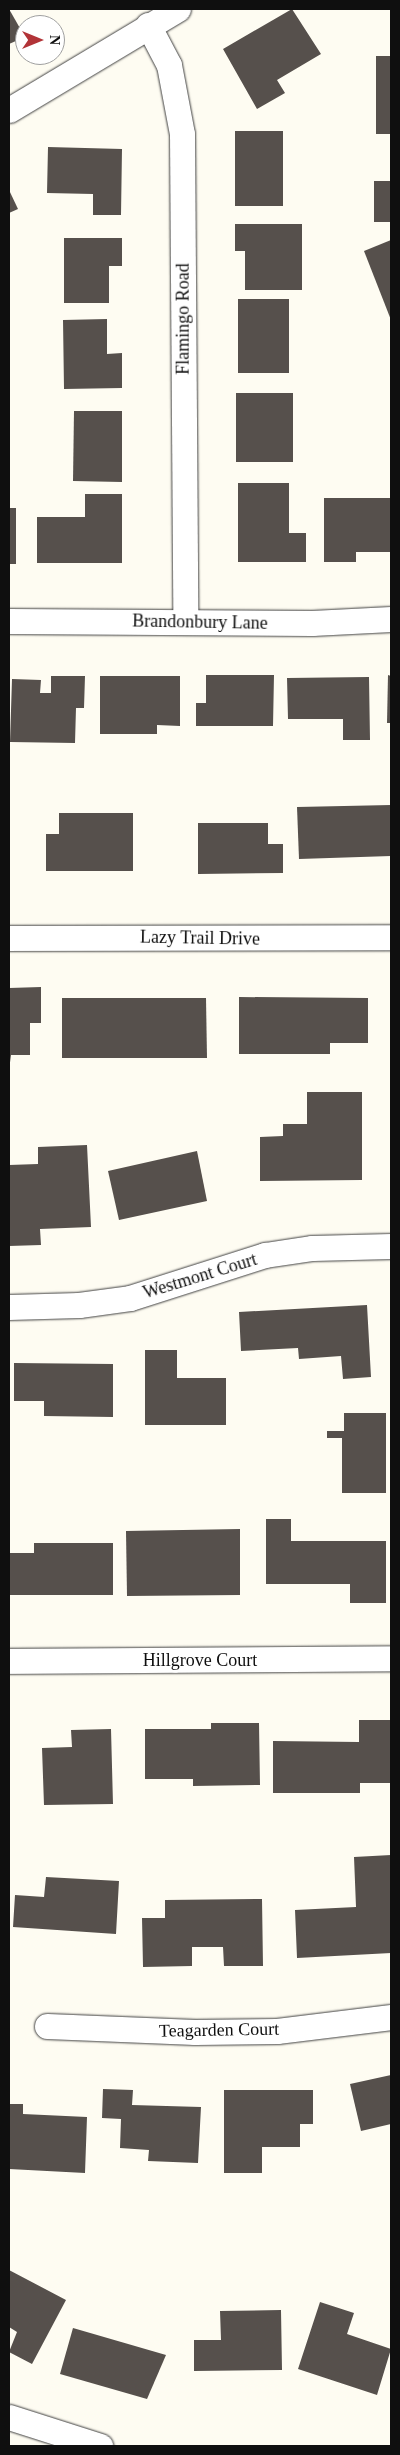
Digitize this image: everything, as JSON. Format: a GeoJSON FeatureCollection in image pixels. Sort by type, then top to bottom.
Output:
{"type":"FeatureCollection","features":[{"type":"Feature","properties":{"kind":"street"},"geometry":{"type":"LineString","coordinates":[[9,110],[148,25],[178,9]]}},
{"type":"Feature","properties":{"kind":"street","name":"Flamingo Road"},"geometry":{"type":"LineString","coordinates":[[148,25],[169,64],[182,134],[186,620]]}},
{"type":"Feature","properties":{"kind":"street","name":"Brandonbury Lane"},"geometry":{"type":"LineString","coordinates":[[9,621],[186,620],[312,624],[391,619]]}},
{"type":"Feature","properties":{"kind":"street","name":"Lazy Trail Drive"},"geometry":{"type":"LineString","coordinates":[[9,938],[391,937]]}},
{"type":"Feature","properties":{"kind":"street","name":"Westmont Court"},"geometry":{"type":"LineString","coordinates":[[9,1307],[79,1305],[130,1298],[265,1256],[312,1248],[391,1246]]}},
{"type":"Feature","properties":{"kind":"street","name":"Hillgrove Court"},"geometry":{"type":"LineString","coordinates":[[9,1661],[391,1658]]}},
{"type":"Feature","properties":{"kind":"street","name":"Teagarden Court"},"geometry":{"type":"LineString","coordinates":[[47,2026],[259,2031],[391,2017]]}},
{"type":"Feature","properties":{"kind":"street"},"geometry":{"type":"LineString","coordinates":[[9,2417],[100,2446]]}},
{"type":"Feature","properties":{"kind":"building"},"geometry":{"type":"Polygon","coordinates":[[[9,9],[15,20],[15,41],[9,44],[9,9]]]}},
{"type":"Feature","properties":{"kind":"building"},"geometry":{"type":"Polygon","coordinates":[[[292,9],[321,54],[277,80],[285,93],[257,109],[223,49],[292,9]]]}},
{"type":"Feature","properties":{"kind":"building"},"geometry":{"type":"Polygon","coordinates":[[[376,56],[391,56],[391,134],[376,134],[376,56]]]}},
{"type":"Feature","properties":{"kind":"building"},"geometry":{"type":"Polygon","coordinates":[[[235,131],[283,131],[283,206],[235,206],[235,131]]]}},
{"type":"Feature","properties":{"kind":"building"},"geometry":{"type":"Polygon","coordinates":[[[48,147],[122,149],[121,215],[93,215],[93,194],[47,193],[48,147]]]}},
{"type":"Feature","properties":{"kind":"building"},"geometry":{"type":"Polygon","coordinates":[[[374,181],[391,181],[391,222],[374,222],[374,181]]]}},
{"type":"Feature","properties":{"kind":"building"},"geometry":{"type":"Polygon","coordinates":[[[9,190],[18,209],[9,213],[9,190]]]}},
{"type":"Feature","properties":{"kind":"building"},"geometry":{"type":"Polygon","coordinates":[[[235,224],[302,224],[302,290],[245,290],[245,251],[235,251],[235,224]]]}},
{"type":"Feature","properties":{"kind":"building"},"geometry":{"type":"Polygon","coordinates":[[[64,238],[122,238],[122,266],[109,266],[109,303],[64,303],[64,238]]]}},
{"type":"Feature","properties":{"kind":"building"},"geometry":{"type":"Polygon","coordinates":[[[391,240],[391,320],[364,251],[391,240]]]}},
{"type":"Feature","properties":{"kind":"building"},"geometry":{"type":"Polygon","coordinates":[[[238,299],[289,299],[289,373],[238,373],[238,299]]]}},
{"type":"Feature","properties":{"kind":"building"},"geometry":{"type":"Polygon","coordinates":[[[107,319],[107,354],[122,353],[122,388],[64,389],[63,320],[107,319]]]}},
{"type":"Feature","properties":{"kind":"building"},"geometry":{"type":"Polygon","coordinates":[[[236,393],[293,393],[293,462],[236,462],[236,393]]]}},
{"type":"Feature","properties":{"kind":"building"},"geometry":{"type":"Polygon","coordinates":[[[74,411],[122,411],[122,482],[73,481],[74,411]]]}},
{"type":"Feature","properties":{"kind":"building"},"geometry":{"type":"Polygon","coordinates":[[[238,483],[289,483],[289,533],[306,533],[306,562],[238,562],[238,483]]]}},
{"type":"Feature","properties":{"kind":"building"},"geometry":{"type":"Polygon","coordinates":[[[85,494],[122,494],[122,563],[37,563],[37,517],[85,517],[85,494]]]}},
{"type":"Feature","properties":{"kind":"building"},"geometry":{"type":"Polygon","coordinates":[[[324,498],[391,498],[391,552],[356,552],[356,562],[324,562],[324,498]]]}},
{"type":"Feature","properties":{"kind":"building"},"geometry":{"type":"Polygon","coordinates":[[[9,508],[16,508],[16,564],[9,564],[9,508]]]}},
{"type":"Feature","properties":{"kind":"building"},"geometry":{"type":"Polygon","coordinates":[[[206,675],[274,675],[273,726],[196,726],[196,703],[206,703],[206,675]]]}},
{"type":"Feature","properties":{"kind":"building"},"geometry":{"type":"Polygon","coordinates":[[[388,675],[391,676],[391,723],[387,723],[388,675]]]}},
{"type":"Feature","properties":{"kind":"building"},"geometry":{"type":"Polygon","coordinates":[[[51,676],[85,676],[84,708],[76,708],[75,743],[10,742],[12,679],[41,680],[40,693],[51,693],[51,676]]]}},
{"type":"Feature","properties":{"kind":"building"},"geometry":{"type":"Polygon","coordinates":[[[100,676],[180,676],[180,726],[157,725],[157,734],[100,734],[100,676]]]}},
{"type":"Feature","properties":{"kind":"building"},"geometry":{"type":"Polygon","coordinates":[[[369,677],[370,740],[343,740],[343,719],[288,719],[287,678],[369,677]]]}},
{"type":"Feature","properties":{"kind":"building"},"geometry":{"type":"Polygon","coordinates":[[[391,805],[391,856],[299,859],[297,807],[391,805]]]}},
{"type":"Feature","properties":{"kind":"building"},"geometry":{"type":"Polygon","coordinates":[[[59,813],[133,813],[133,871],[46,871],[46,834],[59,834],[59,813]]]}},
{"type":"Feature","properties":{"kind":"building"},"geometry":{"type":"Polygon","coordinates":[[[198,823],[268,823],[268,844],[283,844],[283,873],[198,874],[198,823]]]}},
{"type":"Feature","properties":{"kind":"building"},"geometry":{"type":"Polygon","coordinates":[[[41,987],[41,1023],[30,1023],[30,1055],[11,1055],[9,1070],[9,988],[41,987]]]}},
{"type":"Feature","properties":{"kind":"building"},"geometry":{"type":"Polygon","coordinates":[[[239,997],[368,998],[368,1043],[330,1043],[330,1054],[239,1054],[239,997]]]}},
{"type":"Feature","properties":{"kind":"building"},"geometry":{"type":"Polygon","coordinates":[[[62,998],[206,998],[207,1058],[62,1058],[62,998]]]}},
{"type":"Feature","properties":{"kind":"building"},"geometry":{"type":"Polygon","coordinates":[[[307,1092],[362,1092],[362,1180],[260,1181],[260,1137],[283,1136],[283,1124],[307,1124],[307,1092]]]}},
{"type":"Feature","properties":{"kind":"building"},"geometry":{"type":"Polygon","coordinates":[[[87,1145],[91,1227],[40,1229],[41,1245],[9,1246],[9,1165],[38,1164],[38,1147],[87,1145]]]}},
{"type":"Feature","properties":{"kind":"building"},"geometry":{"type":"Polygon","coordinates":[[[197,1151],[207,1201],[119,1220],[108,1171],[197,1151]]]}},
{"type":"Feature","properties":{"kind":"building"},"geometry":{"type":"Polygon","coordinates":[[[367,1305],[371,1377],[343,1379],[341,1356],[299,1359],[298,1348],[241,1351],[239,1312],[367,1305]]]}},
{"type":"Feature","properties":{"kind":"building"},"geometry":{"type":"Polygon","coordinates":[[[145,1350],[177,1350],[177,1378],[226,1378],[226,1425],[145,1425],[145,1350]]]}},
{"type":"Feature","properties":{"kind":"building"},"geometry":{"type":"Polygon","coordinates":[[[14,1363],[113,1364],[113,1417],[44,1416],[44,1401],[14,1401],[14,1363]]]}},
{"type":"Feature","properties":{"kind":"building"},"geometry":{"type":"Polygon","coordinates":[[[344,1413],[386,1413],[386,1493],[342,1493],[342,1438],[327,1438],[327,1431],[344,1431],[344,1413]]]}},
{"type":"Feature","properties":{"kind":"building"},"geometry":{"type":"Polygon","coordinates":[[[266,1519],[291,1519],[291,1541],[386,1541],[386,1603],[350,1603],[350,1584],[266,1584],[266,1519]]]}},
{"type":"Feature","properties":{"kind":"building"},"geometry":{"type":"Polygon","coordinates":[[[240,1529],[240,1595],[127,1596],[126,1531],[240,1529]]]}},
{"type":"Feature","properties":{"kind":"building"},"geometry":{"type":"Polygon","coordinates":[[[34,1543],[113,1543],[113,1595],[9,1595],[9,1553],[34,1553],[34,1543]]]}},
{"type":"Feature","properties":{"kind":"building"},"geometry":{"type":"Polygon","coordinates":[[[359,1720],[391,1720],[391,1783],[360,1783],[360,1793],[273,1793],[273,1741],[359,1742],[359,1720]]]}},
{"type":"Feature","properties":{"kind":"building"},"geometry":{"type":"Polygon","coordinates":[[[211,1723],[259,1723],[260,1785],[193,1786],[193,1779],[145,1779],[145,1729],[211,1729],[211,1723]]]}},
{"type":"Feature","properties":{"kind":"building"},"geometry":{"type":"Polygon","coordinates":[[[111,1729],[113,1804],[44,1805],[42,1748],[72,1747],[71,1730],[111,1729]]]}},
{"type":"Feature","properties":{"kind":"building"},"geometry":{"type":"Polygon","coordinates":[[[391,1855],[391,1953],[297,1958],[295,1910],[356,1907],[354,1857],[391,1855]]]}},
{"type":"Feature","properties":{"kind":"building"},"geometry":{"type":"Polygon","coordinates":[[[46,1877],[119,1881],[116,1934],[13,1927],[15,1895],[44,1897],[46,1877]]]}},
{"type":"Feature","properties":{"kind":"building"},"geometry":{"type":"Polygon","coordinates":[[[262,1899],[263,1966],[224,1966],[223,1947],[192,1947],[192,1966],[143,1967],[142,1918],[165,1918],[165,1900],[262,1899]]]}},
{"type":"Feature","properties":{"kind":"building"},"geometry":{"type":"Polygon","coordinates":[[[391,2075],[391,2124],[361,2131],[350,2084],[391,2075]]]}},
{"type":"Feature","properties":{"kind":"building"},"geometry":{"type":"Polygon","coordinates":[[[103,2089],[133,2090],[132,2105],[201,2107],[198,2163],[148,2161],[149,2150],[120,2148],[121,2119],[102,2118],[103,2089]]]}},
{"type":"Feature","properties":{"kind":"building"},"geometry":{"type":"Polygon","coordinates":[[[224,2090],[313,2090],[313,2124],[300,2124],[300,2147],[262,2147],[262,2173],[224,2173],[224,2090]]]}},
{"type":"Feature","properties":{"kind":"building"},"geometry":{"type":"Polygon","coordinates":[[[9,2104],[23,2104],[23,2114],[87,2117],[85,2173],[9,2169],[9,2104]]]}},
{"type":"Feature","properties":{"kind":"building"},"geometry":{"type":"Polygon","coordinates":[[[9,2270],[66,2300],[32,2364],[9,2352],[17,2332],[9,2327],[9,2270]]]}},
{"type":"Feature","properties":{"kind":"building"},"geometry":{"type":"Polygon","coordinates":[[[320,2302],[354,2313],[347,2334],[391,2349],[377,2395],[298,2369],[320,2302]]]}},
{"type":"Feature","properties":{"kind":"building"},"geometry":{"type":"Polygon","coordinates":[[[281,2310],[282,2370],[194,2371],[194,2340],[221,2340],[220,2311],[281,2310]]]}},
{"type":"Feature","properties":{"kind":"building"},"geometry":{"type":"Polygon","coordinates":[[[73,2328],[166,2355],[147,2399],[60,2374],[73,2328]]]}}]}
